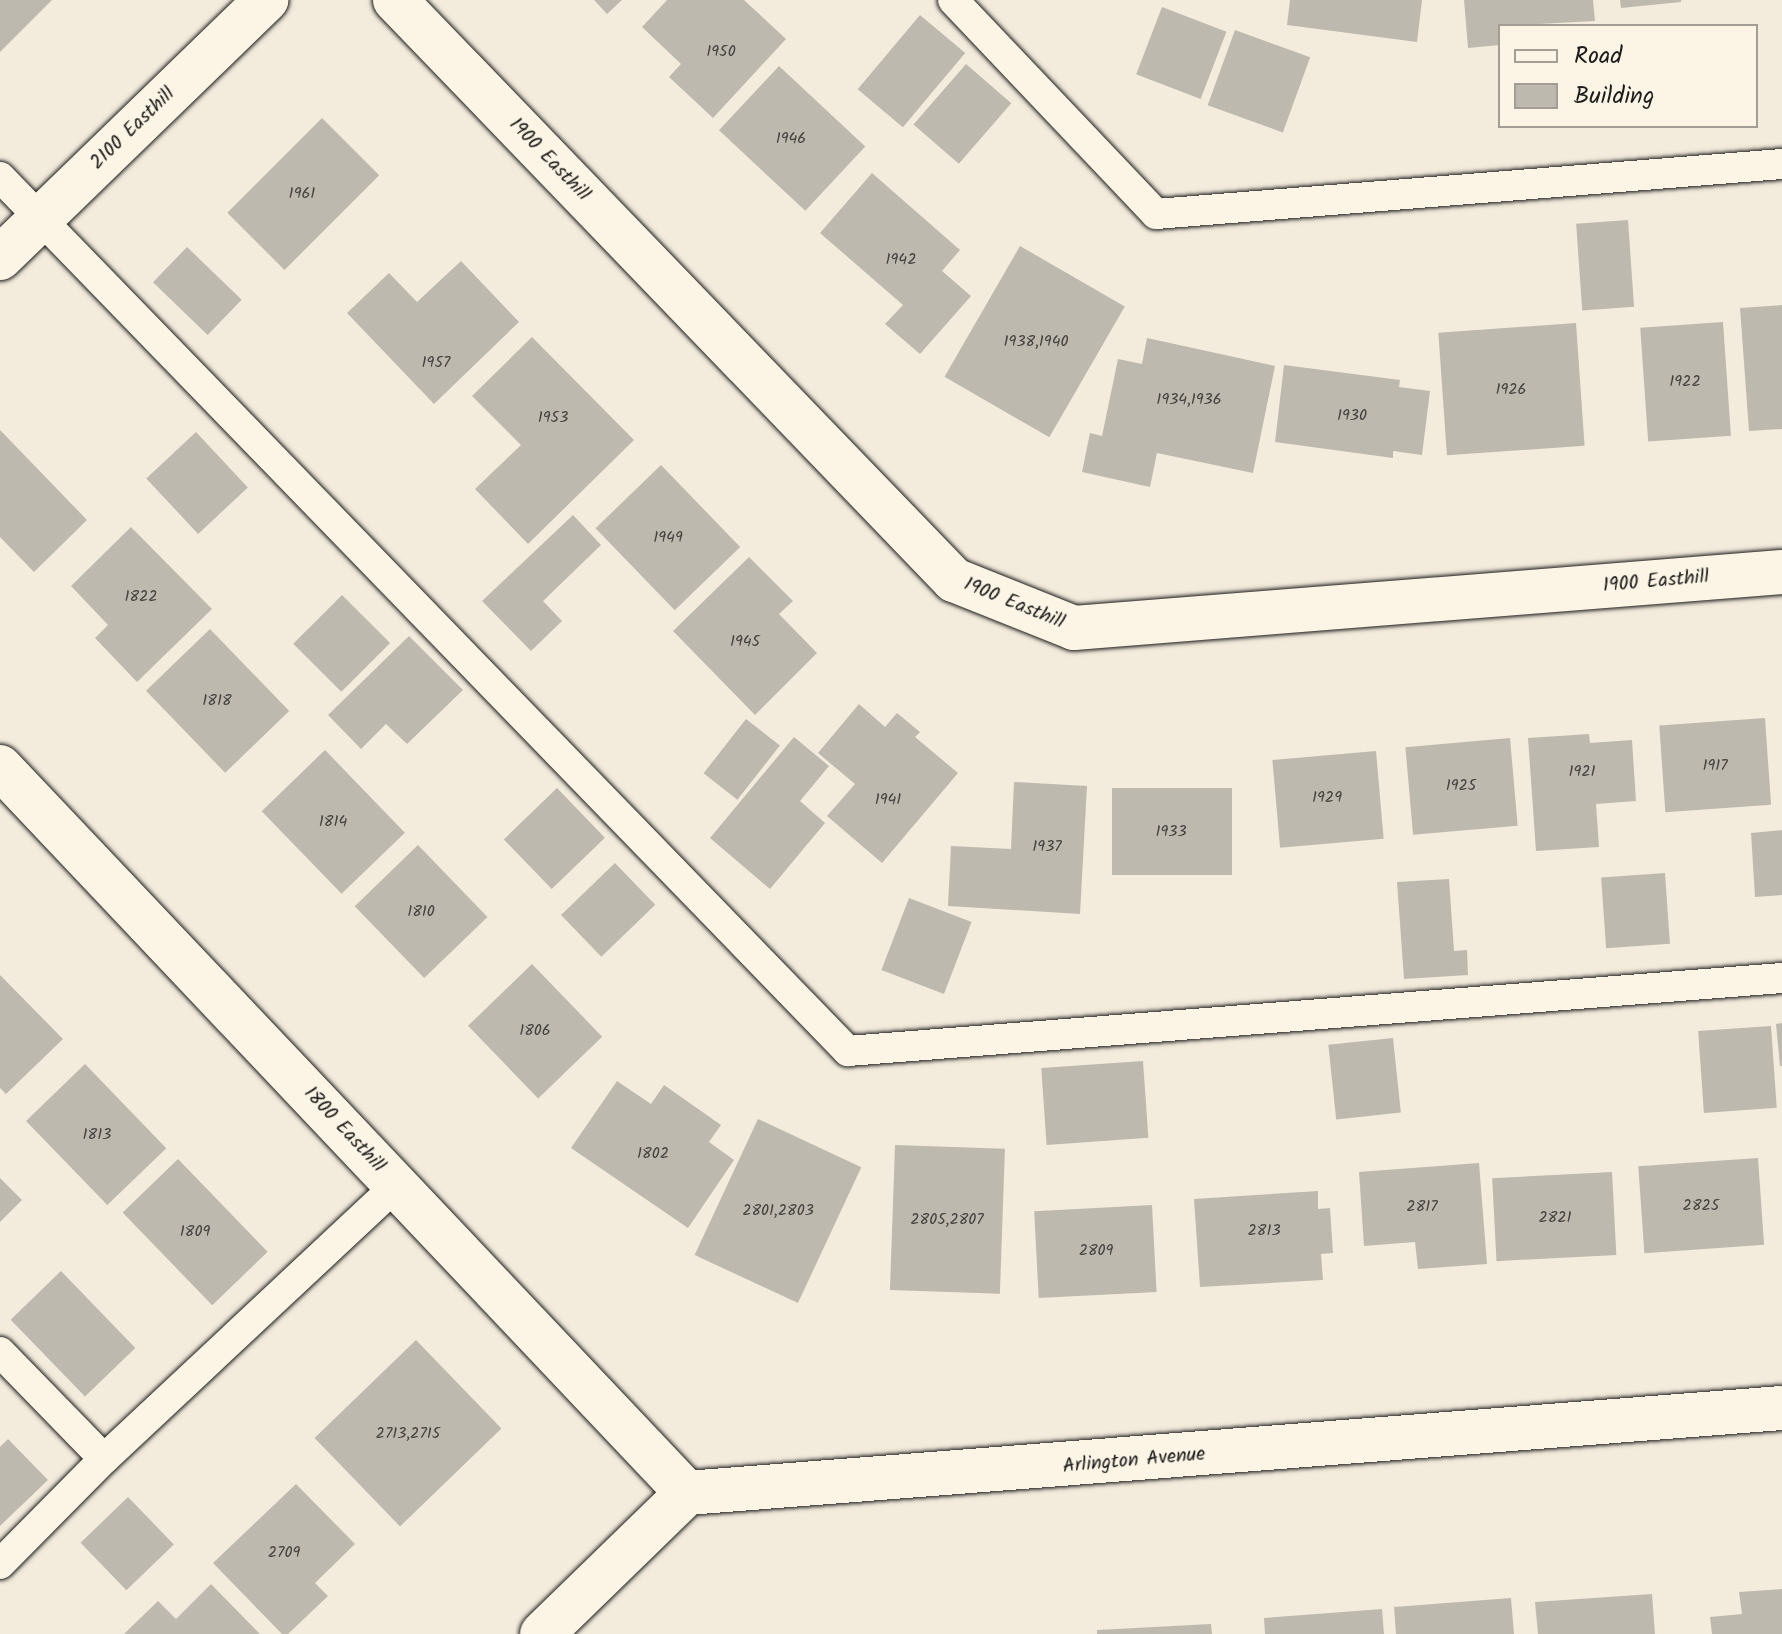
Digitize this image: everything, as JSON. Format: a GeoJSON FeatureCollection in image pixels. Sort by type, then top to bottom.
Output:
{"type":"FeatureCollection","features":[{"type":"Feature","properties":{"kind":"street","name":"2100 Easthill"},"geometry":{"type":"LineString","coordinates":[[0,258],[266,0]]}},
{"type":"Feature","properties":{"kind":"street","name":"1900 Easthill"},"geometry":{"type":"LineString","coordinates":[[395,0],[954,580],[1074,628],[1782,572]]}},
{"type":"Feature","properties":{"kind":"street","name":"1800 Easthill"},"geometry":{"type":"LineString","coordinates":[[0,767],[687,1493]]}},
{"type":"Feature","properties":{"kind":"street","name":"Arlington Avenue"},"geometry":{"type":"LineString","coordinates":[[687,1493],[1782,1408]]}},
{"type":"Feature","properties":{"kind":"street"},"geometry":{"type":"LineString","coordinates":[[542,1634],[687,1493]]}},
{"type":"Feature","properties":{"kind":"lane"},"geometry":{"type":"LineString","coordinates":[[953,0],[1156,214],[1782,164]]}},
{"type":"Feature","properties":{"kind":"lane"},"geometry":{"type":"LineString","coordinates":[[0,177],[43,216],[848,1051],[1782,978]]}},
{"type":"Feature","properties":{"kind":"lane"},"geometry":{"type":"LineString","coordinates":[[0,1564],[104,1459],[396,1186]]}},
{"type":"Feature","properties":{"kind":"lane"},"geometry":{"type":"LineString","coordinates":[[0,1352],[104,1459]]}},
{"type":"Feature","properties":{"kind":"building"},"geometry":{"type":"Polygon","coordinates":[[[0,0],[52,0],[0,52],[0,0]]]}},
{"type":"Feature","properties":{"kind":"building"},"geometry":{"type":"Polygon","coordinates":[[[594,0],[622,0],[607,14],[594,0]]]}},
{"type":"Feature","properties":{"kind":"building"},"geometry":{"type":"Polygon","coordinates":[[[667,0],[744,0],[786,39],[713,118],[669,77],[681,64],[642,27],[667,0]]]}},
{"type":"Feature","properties":{"kind":"building"},"geometry":{"type":"Polygon","coordinates":[[[1290,0],[1422,0],[1417,42],[1287,25],[1290,0]]]}},
{"type":"Feature","properties":{"kind":"building"},"geometry":{"type":"Polygon","coordinates":[[[1464,0],[1593,0],[1595,21],[1498,24],[1498,45],[1468,48],[1464,0]]]}},
{"type":"Feature","properties":{"kind":"building"},"geometry":{"type":"Polygon","coordinates":[[[1620,0],[1681,0],[1681,2],[1621,8],[1620,0]]]}},
{"type":"Feature","properties":{"kind":"building"},"geometry":{"type":"Polygon","coordinates":[[[1162,7],[1226,32],[1201,99],[1136,74],[1162,7]]]}},
{"type":"Feature","properties":{"kind":"building"},"geometry":{"type":"Polygon","coordinates":[[[920,15],[965,53],[903,127],[858,89],[920,15]]]}},
{"type":"Feature","properties":{"kind":"building"},"geometry":{"type":"Polygon","coordinates":[[[1235,30],[1310,57],[1283,133],[1208,105],[1235,30]]]}},
{"type":"Feature","properties":{"kind":"building"},"geometry":{"type":"Polygon","coordinates":[[[966,64],[1011,103],[959,164],[914,124],[966,64]]]}},
{"type":"Feature","properties":{"kind":"building"},"geometry":{"type":"Polygon","coordinates":[[[779,66],[865,146],[805,211],[719,130],[779,66]]]}},
{"type":"Feature","properties":{"kind":"building"},"geometry":{"type":"Polygon","coordinates":[[[322,118],[379,175],[285,270],[227,213],[322,118]]]}},
{"type":"Feature","properties":{"kind":"building"},"geometry":{"type":"Polygon","coordinates":[[[872,173],[960,250],[942,271],[971,296],[920,354],[885,324],[903,305],[820,233],[872,173]]]}},
{"type":"Feature","properties":{"kind":"building"},"geometry":{"type":"Polygon","coordinates":[[[1628,220],[1634,307],[1582,310],[1576,224],[1628,220]]]}},
{"type":"Feature","properties":{"kind":"building"},"geometry":{"type":"Polygon","coordinates":[[[1020,246],[1125,306],[1049,437],[944,377],[1020,246]]]}},
{"type":"Feature","properties":{"kind":"building"},"geometry":{"type":"Polygon","coordinates":[[[187,247],[242,300],[208,335],[153,282],[187,247]]]}},
{"type":"Feature","properties":{"kind":"building"},"geometry":{"type":"Polygon","coordinates":[[[461,261],[519,322],[434,404],[347,313],[389,273],[417,302],[461,261]]]}},
{"type":"Feature","properties":{"kind":"building"},"geometry":{"type":"Polygon","coordinates":[[[1782,305],[1782,429],[1749,431],[1740,308],[1782,305]]]}},
{"type":"Feature","properties":{"kind":"building"},"geometry":{"type":"Polygon","coordinates":[[[1723,322],[1731,436],[1648,442],[1640,328],[1723,322]]]}},
{"type":"Feature","properties":{"kind":"building"},"geometry":{"type":"Polygon","coordinates":[[[1576,323],[1585,446],[1447,455],[1438,333],[1576,323]]]}},
{"type":"Feature","properties":{"kind":"building"},"geometry":{"type":"Polygon","coordinates":[[[532,337],[634,440],[528,544],[475,489],[521,445],[472,396],[532,337]]]}},
{"type":"Feature","properties":{"kind":"building"},"geometry":{"type":"Polygon","coordinates":[[[1147,338],[1275,366],[1253,473],[1157,453],[1150,487],[1082,472],[1090,433],[1102,436],[1118,359],[1142,364],[1147,338]]]}},
{"type":"Feature","properties":{"kind":"building"},"geometry":{"type":"Polygon","coordinates":[[[1284,365],[1400,380],[1399,387],[1430,391],[1422,455],[1393,451],[1393,458],[1275,442],[1284,365]]]}},
{"type":"Feature","properties":{"kind":"building"},"geometry":{"type":"Polygon","coordinates":[[[0,430],[87,520],[34,572],[0,537],[0,430]]]}},
{"type":"Feature","properties":{"kind":"building"},"geometry":{"type":"Polygon","coordinates":[[[196,432],[248,488],[198,534],[146,478],[196,432]]]}},
{"type":"Feature","properties":{"kind":"building"},"geometry":{"type":"Polygon","coordinates":[[[661,465],[740,547],[675,610],[596,528],[661,465]]]}},
{"type":"Feature","properties":{"kind":"building"},"geometry":{"type":"Polygon","coordinates":[[[573,515],[601,545],[543,601],[562,621],[531,651],[482,601],[573,515]]]}},
{"type":"Feature","properties":{"kind":"building"},"geometry":{"type":"Polygon","coordinates":[[[131,527],[212,609],[137,682],[95,638],[108,625],[71,586],[131,527]]]}},
{"type":"Feature","properties":{"kind":"building"},"geometry":{"type":"Polygon","coordinates":[[[749,557],[793,601],[779,614],[817,653],[755,715],[673,631],[749,557]]]}},
{"type":"Feature","properties":{"kind":"building"},"geometry":{"type":"Polygon","coordinates":[[[342,595],[390,643],[341,692],[293,644],[342,595]]]}},
{"type":"Feature","properties":{"kind":"building"},"geometry":{"type":"Polygon","coordinates":[[[210,629],[289,711],[225,773],[146,691],[210,629]]]}},
{"type":"Feature","properties":{"kind":"building"},"geometry":{"type":"Polygon","coordinates":[[[409,636],[463,690],[407,744],[386,724],[361,749],[328,715],[409,636]]]}},
{"type":"Feature","properties":{"kind":"building"},"geometry":{"type":"Polygon","coordinates":[[[859,704],[885,727],[897,713],[920,732],[915,737],[958,773],[882,863],[827,816],[855,784],[818,753],[859,704]]]}},
{"type":"Feature","properties":{"kind":"building"},"geometry":{"type":"Polygon","coordinates":[[[1765,718],[1771,805],[1665,812],[1659,725],[1765,718]]]}},
{"type":"Feature","properties":{"kind":"building"},"geometry":{"type":"Polygon","coordinates":[[[746,719],[780,745],[737,800],[704,773],[746,719]]]}},
{"type":"Feature","properties":{"kind":"building"},"geometry":{"type":"Polygon","coordinates":[[[1589,734],[1590,743],[1632,740],[1636,801],[1596,804],[1599,847],[1536,851],[1528,738],[1589,734]]]}},
{"type":"Feature","properties":{"kind":"building"},"geometry":{"type":"Polygon","coordinates":[[[794,737],[829,766],[800,801],[825,823],[770,889],[710,838],[794,737]]]}},
{"type":"Feature","properties":{"kind":"building"},"geometry":{"type":"Polygon","coordinates":[[[1510,738],[1518,826],[1413,835],[1405,747],[1510,738]]]}},
{"type":"Feature","properties":{"kind":"building"},"geometry":{"type":"Polygon","coordinates":[[[325,750],[405,833],[342,894],[262,811],[325,750]]]}},
{"type":"Feature","properties":{"kind":"building"},"geometry":{"type":"Polygon","coordinates":[[[1376,751],[1384,839],[1280,848],[1272,760],[1376,751]]]}},
{"type":"Feature","properties":{"kind":"building"},"geometry":{"type":"Polygon","coordinates":[[[1014,782],[1087,786],[1080,914],[948,906],[951,846],[1011,849],[1014,782]]]}},
{"type":"Feature","properties":{"kind":"building"},"geometry":{"type":"Polygon","coordinates":[[[557,788],[605,838],[552,889],[504,839],[557,788]]]}},
{"type":"Feature","properties":{"kind":"building"},"geometry":{"type":"Polygon","coordinates":[[[1112,788],[1232,788],[1232,875],[1112,875],[1112,788]]]}},
{"type":"Feature","properties":{"kind":"building"},"geometry":{"type":"Polygon","coordinates":[[[1782,830],[1782,895],[1755,897],[1751,833],[1782,830]]]}},
{"type":"Feature","properties":{"kind":"building"},"geometry":{"type":"Polygon","coordinates":[[[418,845],[487,917],[424,978],[355,906],[418,845]]]}},
{"type":"Feature","properties":{"kind":"building"},"geometry":{"type":"Polygon","coordinates":[[[615,863],[655,905],[601,957],[561,915],[615,863]]]}},
{"type":"Feature","properties":{"kind":"building"},"geometry":{"type":"Polygon","coordinates":[[[1665,873],[1670,944],[1606,948],[1601,877],[1665,873]]]}},
{"type":"Feature","properties":{"kind":"building"},"geometry":{"type":"Polygon","coordinates":[[[1449,879],[1454,951],[1467,950],[1468,975],[1404,979],[1397,882],[1449,879]]]}},
{"type":"Feature","properties":{"kind":"building"},"geometry":{"type":"Polygon","coordinates":[[[909,898],[972,922],[944,994],[881,970],[909,898]]]}},
{"type":"Feature","properties":{"kind":"building"},"geometry":{"type":"Polygon","coordinates":[[[532,964],[602,1037],[538,1098],[468,1026],[532,964]]]}},
{"type":"Feature","properties":{"kind":"building"},"geometry":{"type":"Polygon","coordinates":[[[0,975],[63,1039],[6,1094],[0,1088],[0,975]]]}},
{"type":"Feature","properties":{"kind":"building"},"geometry":{"type":"Polygon","coordinates":[[[1782,1023],[1782,1066],[1780,1066],[1776,1024],[1782,1023]]]}},
{"type":"Feature","properties":{"kind":"building"},"geometry":{"type":"Polygon","coordinates":[[[1771,1026],[1777,1108],[1704,1113],[1698,1031],[1771,1026]]]}},
{"type":"Feature","properties":{"kind":"building"},"geometry":{"type":"Polygon","coordinates":[[[1393,1038],[1401,1113],[1336,1119],[1328,1045],[1393,1038]]]}},
{"type":"Feature","properties":{"kind":"building"},"geometry":{"type":"Polygon","coordinates":[[[1143,1061],[1148,1138],[1047,1145],[1041,1068],[1143,1061]]]}},
{"type":"Feature","properties":{"kind":"building"},"geometry":{"type":"Polygon","coordinates":[[[85,1064],[166,1148],[107,1205],[26,1121],[85,1064]]]}},
{"type":"Feature","properties":{"kind":"building"},"geometry":{"type":"Polygon","coordinates":[[[617,1081],[651,1104],[664,1085],[721,1125],[709,1142],[734,1160],[688,1228],[571,1148],[617,1081]]]}},
{"type":"Feature","properties":{"kind":"building"},"geometry":{"type":"Polygon","coordinates":[[[758,1119],[861,1167],[798,1303],[695,1255],[758,1119]]]}},
{"type":"Feature","properties":{"kind":"building"},"geometry":{"type":"Polygon","coordinates":[[[895,1145],[1005,1149],[1000,1294],[890,1290],[895,1145]]]}},
{"type":"Feature","properties":{"kind":"building"},"geometry":{"type":"Polygon","coordinates":[[[1758,1158],[1764,1245],[1644,1253],[1638,1166],[1758,1158]]]}},
{"type":"Feature","properties":{"kind":"building"},"geometry":{"type":"Polygon","coordinates":[[[178,1159],[268,1252],[212,1305],[123,1212],[178,1159]]]}},
{"type":"Feature","properties":{"kind":"building"},"geometry":{"type":"Polygon","coordinates":[[[1479,1163],[1487,1264],[1418,1269],[1415,1242],[1364,1246],[1359,1172],[1479,1163]]]}},
{"type":"Feature","properties":{"kind":"building"},"geometry":{"type":"Polygon","coordinates":[[[1612,1172],[1616,1255],[1497,1261],[1492,1178],[1612,1172]]]}},
{"type":"Feature","properties":{"kind":"building"},"geometry":{"type":"Polygon","coordinates":[[[0,1178],[22,1200],[0,1222],[0,1178]]]}},
{"type":"Feature","properties":{"kind":"building"},"geometry":{"type":"Polygon","coordinates":[[[1318,1191],[1318,1209],[1330,1208],[1333,1253],[1321,1254],[1323,1280],[1200,1287],[1194,1199],[1318,1191]]]}},
{"type":"Feature","properties":{"kind":"building"},"geometry":{"type":"Polygon","coordinates":[[[1152,1205],[1157,1292],[1039,1298],[1034,1211],[1152,1205]]]}},
{"type":"Feature","properties":{"kind":"building"},"geometry":{"type":"Polygon","coordinates":[[[61,1271],[135,1348],[85,1397],[11,1320],[61,1271]]]}},
{"type":"Feature","properties":{"kind":"building"},"geometry":{"type":"Polygon","coordinates":[[[416,1340],[501,1428],[400,1526],[315,1438],[416,1340]]]}},
{"type":"Feature","properties":{"kind":"building"},"geometry":{"type":"Polygon","coordinates":[[[8,1439],[48,1480],[0,1526],[0,1447],[8,1439]]]}},
{"type":"Feature","properties":{"kind":"building"},"geometry":{"type":"Polygon","coordinates":[[[296,1484],[355,1544],[315,1583],[328,1596],[288,1634],[282,1634],[213,1563],[296,1484]]]}},
{"type":"Feature","properties":{"kind":"building"},"geometry":{"type":"Polygon","coordinates":[[[128,1497],[174,1544],[126,1590],[81,1543],[128,1497]]]}},
{"type":"Feature","properties":{"kind":"building"},"geometry":{"type":"Polygon","coordinates":[[[211,1584],[260,1634],[124,1634],[158,1601],[176,1619],[211,1584]]]}},
{"type":"Feature","properties":{"kind":"building"},"geometry":{"type":"Polygon","coordinates":[[[1782,1589],[1782,1634],[1712,1634],[1710,1617],[1742,1614],[1739,1592],[1782,1589]]]}},
{"type":"Feature","properties":{"kind":"building"},"geometry":{"type":"Polygon","coordinates":[[[1652,1594],[1655,1634],[1538,1634],[1535,1602],[1652,1594]]]}},
{"type":"Feature","properties":{"kind":"building"},"geometry":{"type":"Polygon","coordinates":[[[1511,1598],[1514,1634],[1396,1634],[1394,1607],[1511,1598]]]}},
{"type":"Feature","properties":{"kind":"building"},"geometry":{"type":"Polygon","coordinates":[[[1382,1609],[1384,1634],[1265,1634],[1264,1618],[1382,1609]]]}},
{"type":"Feature","properties":{"kind":"building"},"geometry":{"type":"Polygon","coordinates":[[[1211,1624],[1212,1634],[1097,1634],[1097,1630],[1211,1624]]]}}]}
